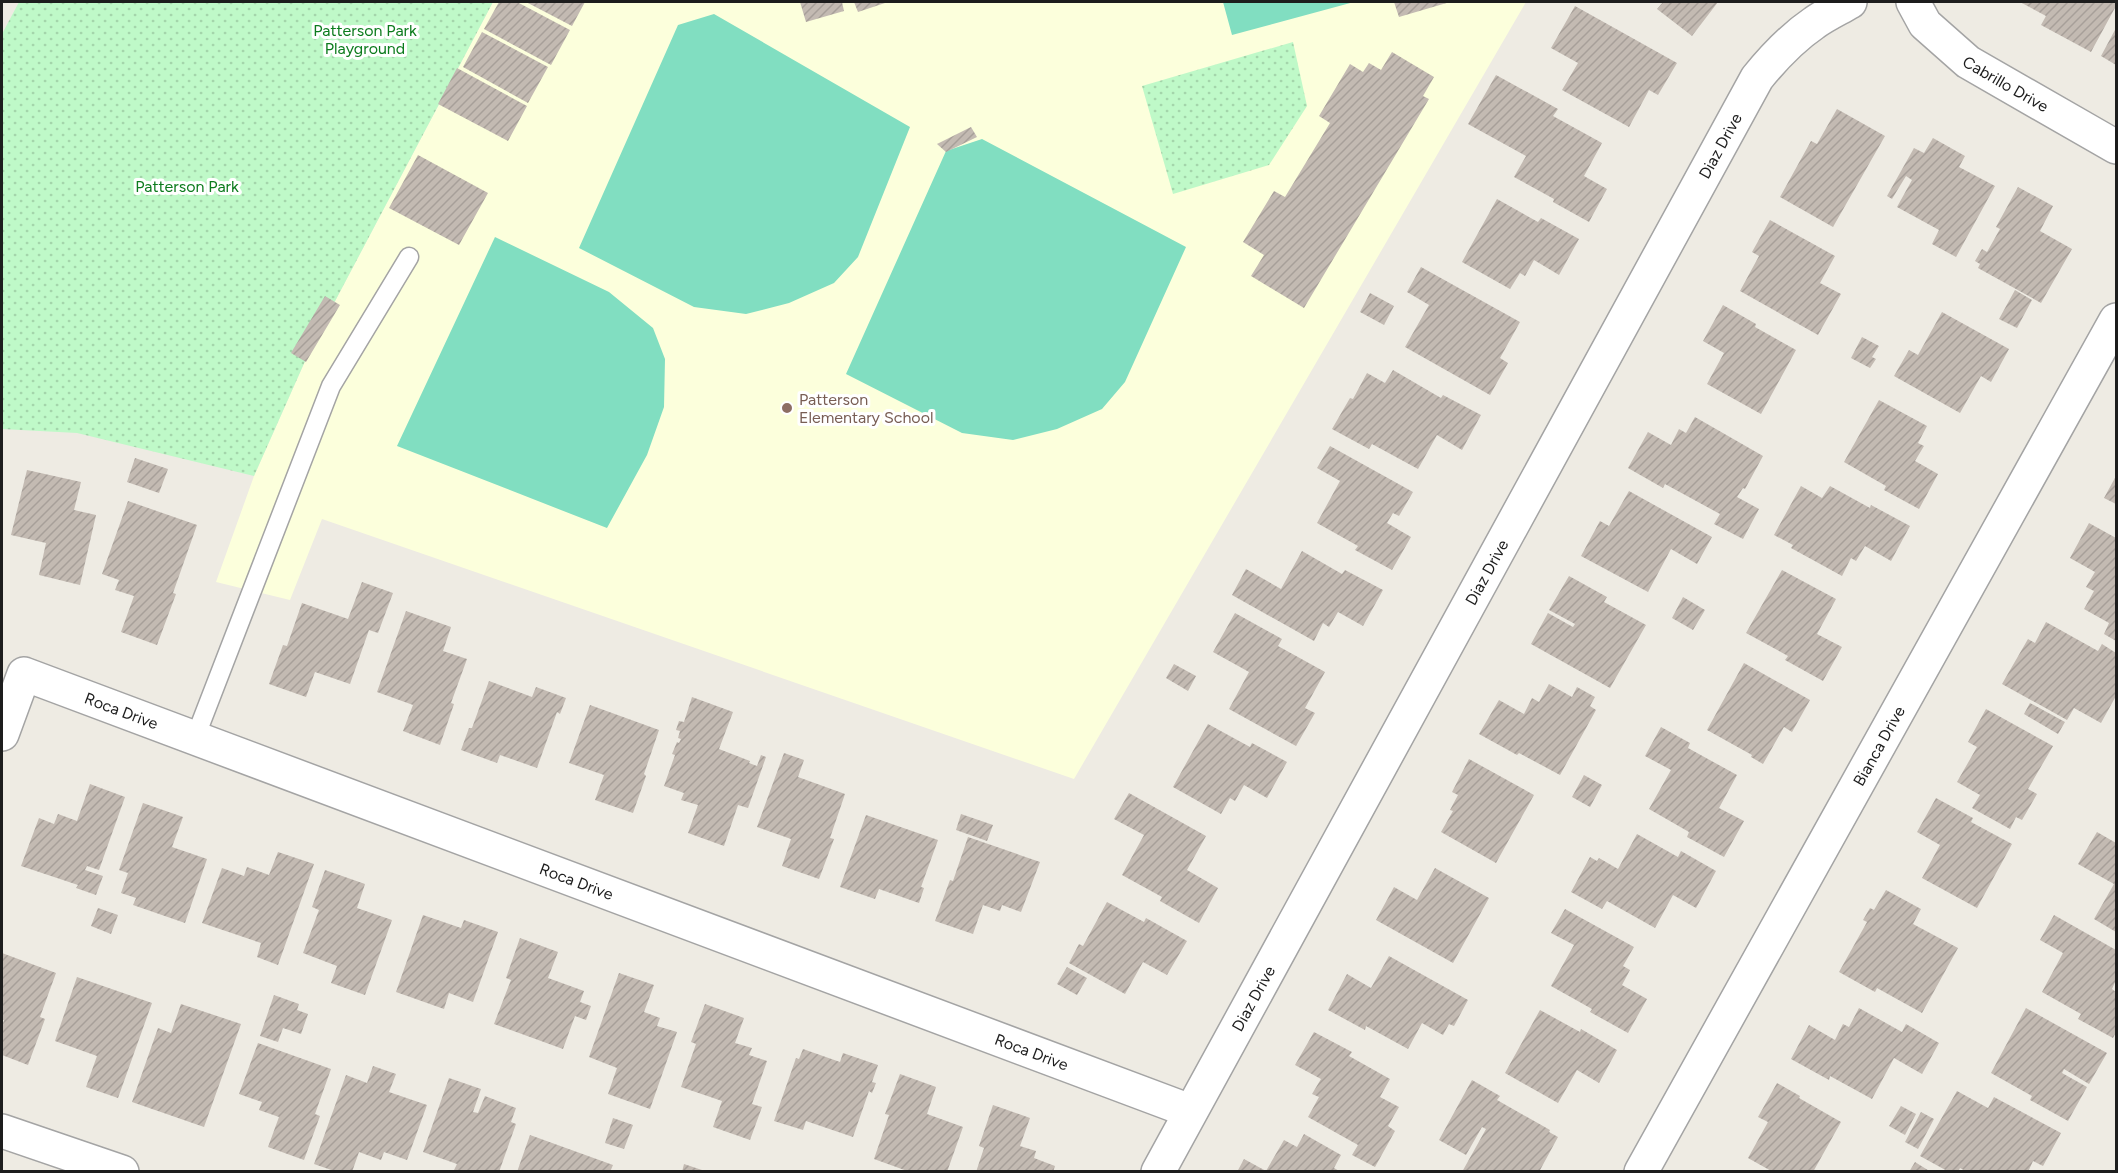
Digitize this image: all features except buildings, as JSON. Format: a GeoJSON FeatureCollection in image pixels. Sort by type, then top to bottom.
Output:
{"type":"FeatureCollection","features":[{"type":"Feature","properties":{"kind":"street","name":"Diaz Drive"},"geometry":{"type":"LineString","coordinates":[[1158,1172],[1757,78],[1774,56],[1798,35],[1816,21],[1850,2]]}},
{"type":"Feature","properties":{"kind":"street","name":"Cabrillo Drive"},"geometry":{"type":"LineString","coordinates":[[1913,2],[1924,24],[1968,62],[2116,147]]}},
{"type":"Feature","properties":{"kind":"street","name":"Bianca Drive"},"geometry":{"type":"LineString","coordinates":[[1641,1172],[2116,320]]}},
{"type":"Feature","properties":{"kind":"street","name":"Roca Drive"},"geometry":{"type":"LineString","coordinates":[[2,734],[24,674],[1190,1111]]}},
{"type":"Feature","properties":{"kind":"street"},"geometry":{"type":"LineString","coordinates":[[2,1131],[122,1172]]}},
{"type":"Feature","properties":{"kind":"lane"},"geometry":{"type":"LineString","coordinates":[[195,738],[332,386],[409,257]]}},
{"type":"Feature","properties":{"kind":"shaded area","name":"Patterson Elementary School"},"geometry":{"type":"Polygon","coordinates":[[[493,2],[1526,2],[1074,779],[322,519],[290,600],[216,582],[254,476],[314,341],[493,2]]]}},
{"type":"Feature","properties":{"kind":"green space","name":"Patterson Park"},"geometry":{"type":"Polygon","coordinates":[[[19,2],[493,2],[314,341],[254,476],[77,433],[2,429],[2,34],[19,2]]]}},
{"type":"Feature","properties":{"kind":"green space"},"geometry":{"type":"Polygon","coordinates":[[[1223,2],[1354,2],[1232,35],[1223,2]]]}},
{"type":"Feature","properties":{"kind":"green space"},"geometry":{"type":"Polygon","coordinates":[[[714,14],[910,127],[858,257],[834,283],[789,303],[746,314],[694,307],[579,248],[678,25],[714,14]]]}},
{"type":"Feature","properties":{"kind":"green space"},"geometry":{"type":"Polygon","coordinates":[[[1293,42],[1307,106],[1269,165],[1173,194],[1142,86],[1293,42]]]}},
{"type":"Feature","properties":{"kind":"green space"},"geometry":{"type":"Polygon","coordinates":[[[982,139],[1186,247],[1125,382],[1102,409],[1057,429],[1013,440],[962,433],[846,374],[946,151],[982,139]]]}},
{"type":"Feature","properties":{"kind":"green space"},"geometry":{"type":"Polygon","coordinates":[[[495,237],[609,292],[653,328],[665,359],[664,407],[647,455],[607,528],[397,446],[495,237]]]}},
{"type":"Feature","properties":{"kind":"place","name":"Patterson Elementary School"},"geometry":{"type":"Point","coordinates":[787,408]}},
{"type":"Feature","properties":{"kind":"park label","name":"Patterson Park Playground"},"geometry":{"type":"Point","coordinates":[365,39]}}]}
